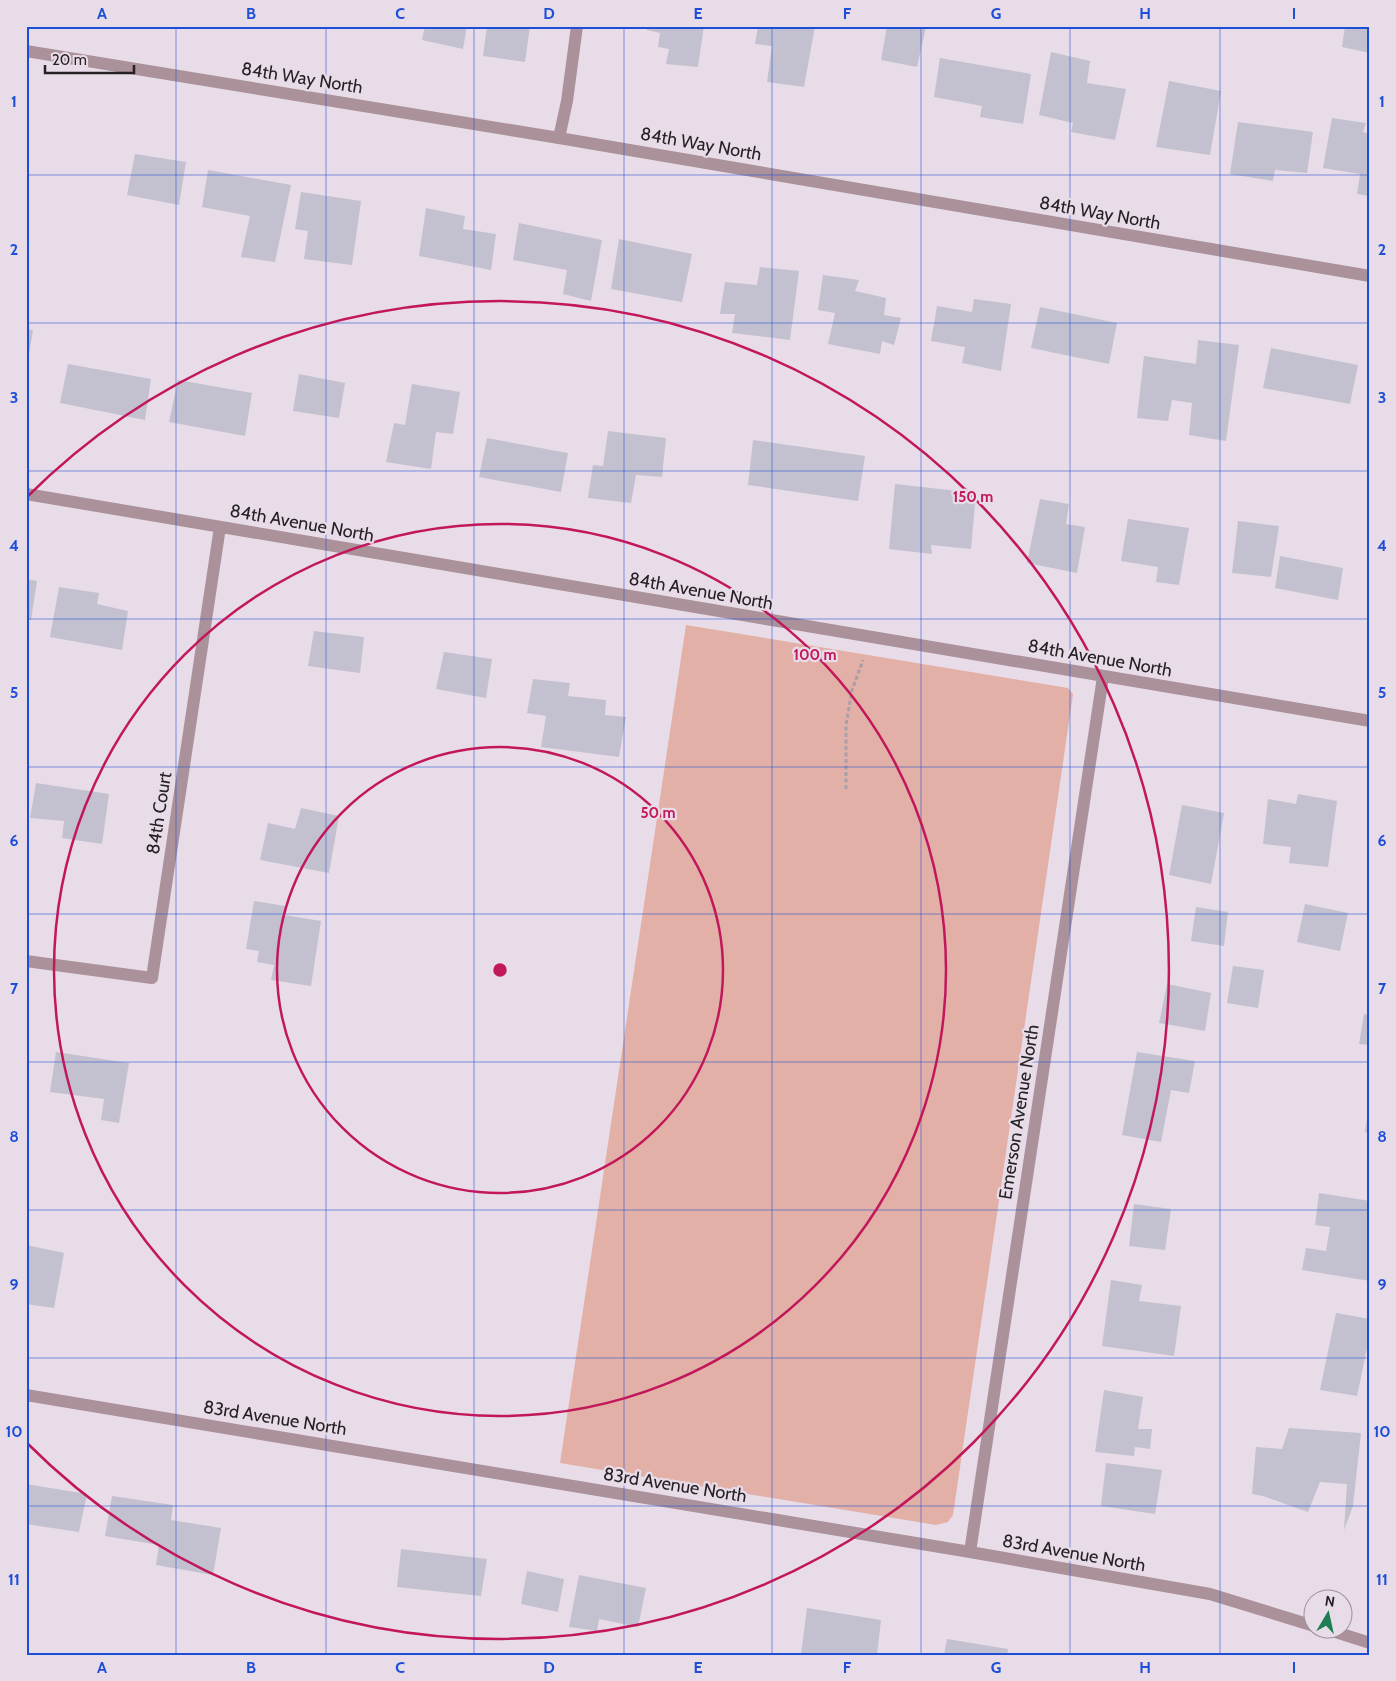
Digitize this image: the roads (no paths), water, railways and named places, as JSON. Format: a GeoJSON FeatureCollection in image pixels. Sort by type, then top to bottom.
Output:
{"type":"FeatureCollection","features":[{"type":"Feature","properties":{"kind":"street"},"geometry":{"type":"LineString","coordinates":[[559,138],[567,101],[578,26]]}},
{"type":"Feature","properties":{"kind":"street","name":"84th Way North"},"geometry":{"type":"LineString","coordinates":[[26,51],[559,138],[1370,276]]}},
{"type":"Feature","properties":{"kind":"street","name":"84th Avenue North"},"geometry":{"type":"LineString","coordinates":[[26,494],[1370,722]]}},
{"type":"Feature","properties":{"kind":"street","name":"84th Court"},"geometry":{"type":"LineString","coordinates":[[26,961],[152,978],[220,527]]}},
{"type":"Feature","properties":{"kind":"street","name":"Emerson Avenue North"},"geometry":{"type":"LineString","coordinates":[[970,1552],[1103,677]]}},
{"type":"Feature","properties":{"kind":"street","name":"83rd Avenue North"},"geometry":{"type":"LineString","coordinates":[[26,1394],[1210,1594],[1304,1623]]}},
{"type":"Feature","properties":{"kind":"street"},"geometry":{"type":"LineString","coordinates":[[1354,1638],[1370,1643]]}}]}
